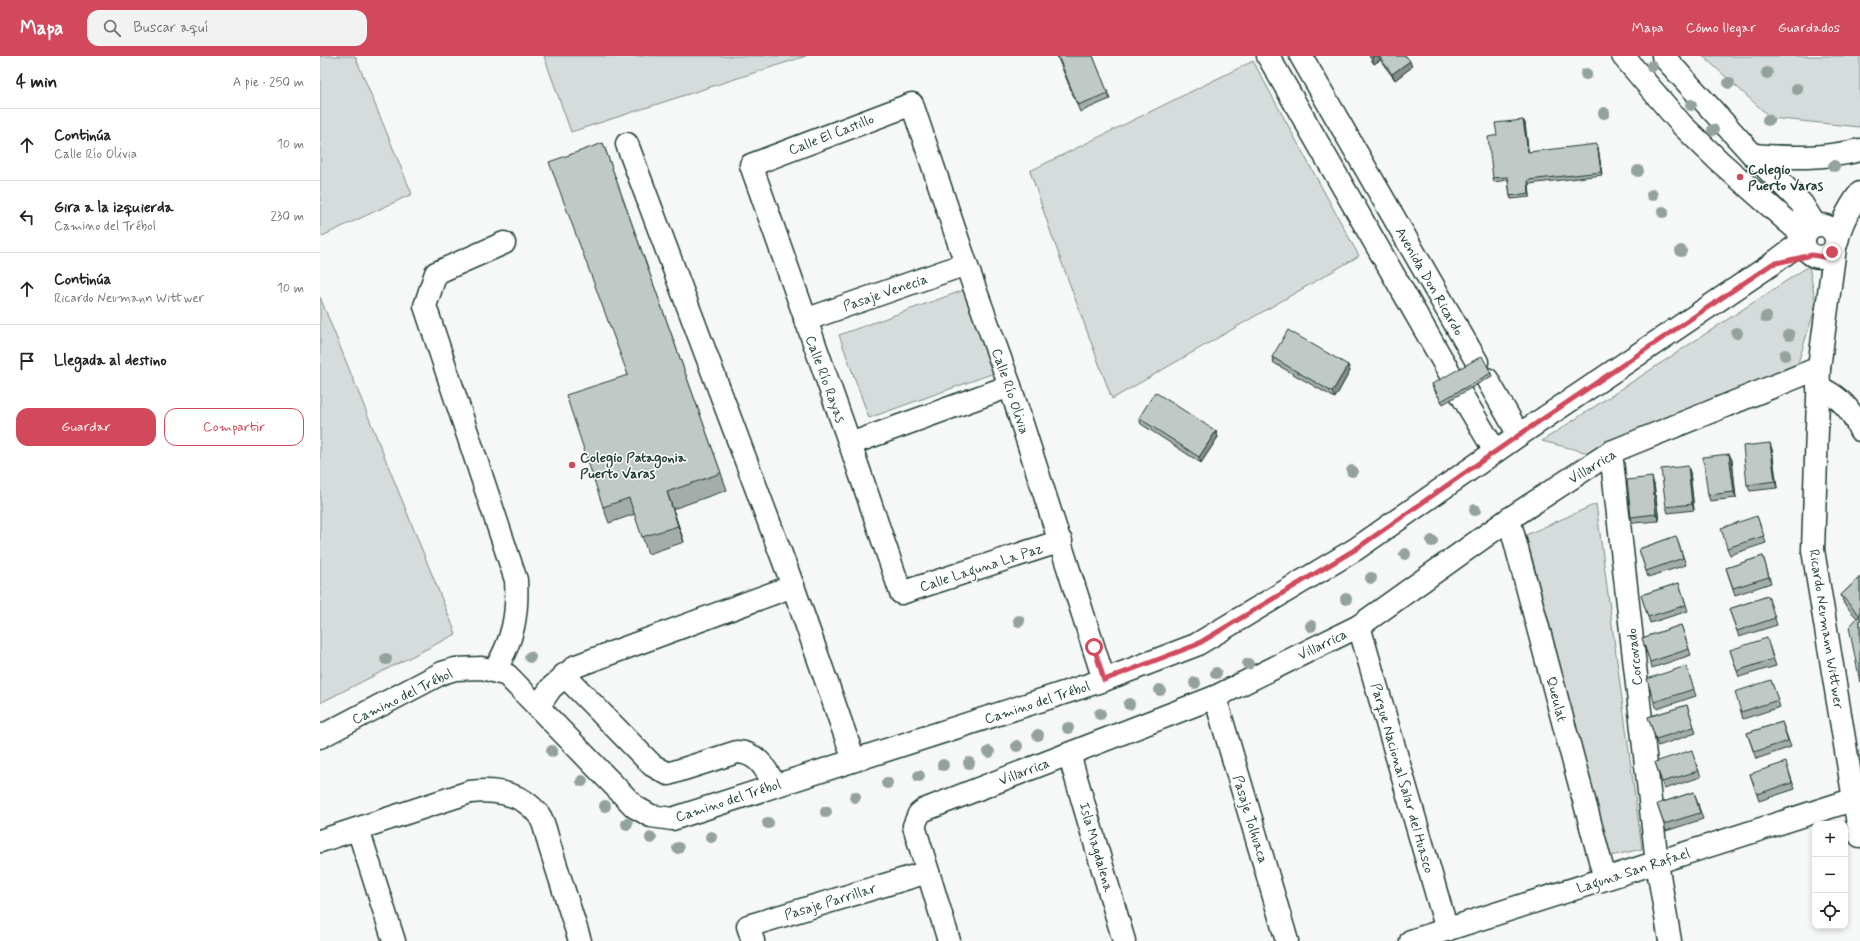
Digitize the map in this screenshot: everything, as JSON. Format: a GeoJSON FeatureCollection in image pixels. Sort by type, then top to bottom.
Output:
{"type":"FeatureCollection","features":[{"type":"Feature","properties":{"kind":"street","name":"Avenida Don Ricardo"},"geometry":{"type":"LineString","coordinates":[[1293,56],[1272,62],[1495,451]]}},
{"type":"Feature","properties":{"kind":"street","name":"Avenida Don Ricardo"},"geometry":{"type":"LineString","coordinates":[[1301,56],[1519,435]]}},
{"type":"Feature","properties":{"kind":"street"},"geometry":{"type":"LineString","coordinates":[[1623,56],[1687,130],[1735,176],[1818,241]]}},
{"type":"Feature","properties":{"kind":"street"},"geometry":{"type":"LineString","coordinates":[[1663,56],[1753,155],[1802,204],[1818,241]]}},
{"type":"Feature","properties":{"kind":"street","name":"Calle El Castillo"},"geometry":{"type":"LineString","coordinates":[[751,165],[912,104]]}},
{"type":"Feature","properties":{"kind":"street","name":"Calle Río Olivia"},"geometry":{"type":"LineString","coordinates":[[912,104],[966,264],[1010,386],[1061,541],[1104,680]]}},
{"type":"Feature","properties":{"kind":"street"},"geometry":{"type":"LineString","coordinates":[[627,144],[793,586],[854,760]]}},
{"type":"Feature","properties":{"kind":"street"},"geometry":{"type":"LineString","coordinates":[[1753,155],[1784,158],[1815,158],[1860,150]]}},
{"type":"Feature","properties":{"kind":"street","name":"Calle Río Rayas"},"geometry":{"type":"LineString","coordinates":[[751,165],[901,593]]}},
{"type":"Feature","properties":{"kind":"street"},"geometry":{"type":"LineString","coordinates":[[1818,241],[1838,214],[1860,193]]}},
{"type":"Feature","properties":{"kind":"street"},"geometry":{"type":"LineString","coordinates":[[1360,216],[1384,200]]}},
{"type":"Feature","properties":{"kind":"street","name":"Camino del Trébol"},"geometry":{"type":"LineString","coordinates":[[320,738],[442,673],[468,667],[495,670],[507,675],[634,807],[651,816],[672,819],[1104,680],[1196,645],[1356,549],[1495,451],[1772,264],[1818,241]]}},
{"type":"Feature","properties":{"kind":"street","name":"Ricardo Neumann Wittwer"},"geometry":{"type":"LineString","coordinates":[[1818,241],[1828,301],[1819,377],[1813,550],[1857,798],[1860,836]]}},
{"type":"Feature","properties":{"kind":"street"},"geometry":{"type":"LineString","coordinates":[[495,670],[510,640],[514,624],[517,602],[516,580],[425,306],[436,273],[504,243]]}},
{"type":"Feature","properties":{"kind":"street","name":"Pasaje Venecia"},"geometry":{"type":"LineString","coordinates":[[805,320],[966,264]]}},
{"type":"Feature","properties":{"kind":"street"},"geometry":{"type":"LineString","coordinates":[[1819,377],[1831,393],[1842,401],[1851,411],[1860,430]]}},
{"type":"Feature","properties":{"kind":"street","name":"Villarrica"},"geometry":{"type":"LineString","coordinates":[[949,941],[914,826],[919,814],[930,808],[1215,696],[1359,626],[1509,519],[1611,452],[1819,377]]}},
{"type":"Feature","properties":{"kind":"street"},"geometry":{"type":"LineString","coordinates":[[850,444],[1010,386]]}},
{"type":"Feature","properties":{"kind":"street","name":"Corcovado"},"geometry":{"type":"LineString","coordinates":[[1611,452],[1657,863],[1670,941]]}},
{"type":"Feature","properties":{"kind":"street","name":"Queulat"},"geometry":{"type":"LineString","coordinates":[[1509,519],[1604,879]]}},
{"type":"Feature","properties":{"kind":"street","name":"Calle Laguna La Paz"},"geometry":{"type":"LineString","coordinates":[[901,593],[1061,541]]}},
{"type":"Feature","properties":{"kind":"street"},"geometry":{"type":"LineString","coordinates":[[538,707],[551,688],[576,666],[793,586]]}},
{"type":"Feature","properties":{"kind":"street","name":"Parque Nacional Salar del Huasco"},"geometry":{"type":"LineString","coordinates":[[1359,626],[1448,930]]}},
{"type":"Feature","properties":{"kind":"street"},"geometry":{"type":"LineString","coordinates":[[564,676],[652,766],[668,774],[737,752],[749,752],[765,767],[775,785]]}},
{"type":"Feature","properties":{"kind":"street","name":"Pasaje Tolhuaca"},"geometry":{"type":"LineString","coordinates":[[1215,696],[1287,941]]}},
{"type":"Feature","properties":{"kind":"street","name":"Isla Magdalena"},"geometry":{"type":"LineString","coordinates":[[1069,754],[1124,941]]}},
{"type":"Feature","properties":{"kind":"street"},"geometry":{"type":"LineString","coordinates":[[320,841],[470,792],[485,790],[515,796],[540,817],[580,941]]}},
{"type":"Feature","properties":{"kind":"street","name":"Laguna San Rafael"},"geometry":{"type":"LineString","coordinates":[[1411,941],[1857,798]]}},
{"type":"Feature","properties":{"kind":"street"},"geometry":{"type":"LineString","coordinates":[[358,829],[394,941]]}},
{"type":"Feature","properties":{"kind":"street","name":"Pasaje Parrillar"},"geometry":{"type":"LineString","coordinates":[[753,941],[748,926],[928,872]]}},
{"type":"Feature","properties":{"kind":"shaded area"},"geometry":{"type":"Polygon","coordinates":[[[320,56],[355,56],[412,194],[320,237],[320,56]]]}},
{"type":"Feature","properties":{"kind":"shaded area"},"geometry":{"type":"Polygon","coordinates":[[[544,56],[806,56],[571,132],[544,56]]]}},
{"type":"Feature","properties":{"kind":"shaded area"},"geometry":{"type":"Polygon","coordinates":[[[1703,56],[1860,56],[1860,127],[1771,118],[1703,56]]]}},
{"type":"Feature","properties":{"kind":"shaded area"},"geometry":{"type":"Polygon","coordinates":[[[1253,61],[1359,256],[1112,399],[1052,236],[1030,171],[1253,61]]]}},
{"type":"Feature","properties":{"kind":"shaded area"},"geometry":{"type":"Polygon","coordinates":[[[1809,266],[1816,305],[1797,366],[1589,453],[1542,441],[1809,266]]]}},
{"type":"Feature","properties":{"kind":"shaded area"},"geometry":{"type":"Polygon","coordinates":[[[967,289],[997,372],[869,418],[839,335],[967,289]]]}},
{"type":"Feature","properties":{"kind":"shaded area"},"geometry":{"type":"Polygon","coordinates":[[[320,297],[456,634],[320,703],[320,297]]]}},
{"type":"Feature","properties":{"kind":"shaded area"},"geometry":{"type":"Polygon","coordinates":[[[1596,504],[1642,849],[1610,856],[1526,535],[1596,504]]]}},
{"type":"Feature","properties":{"kind":"building"},"geometry":{"type":"Polygon","coordinates":[[[1058,56],[1093,56],[1108,93],[1078,105],[1058,56]]]}},
{"type":"Feature","properties":{"kind":"building"},"geometry":{"type":"Polygon","coordinates":[[[1379,56],[1406,56],[1410,61],[1392,74],[1379,56]]]}},
{"type":"Feature","properties":{"kind":"building"},"geometry":{"type":"Polygon","coordinates":[[[1523,120],[1528,152],[1597,144],[1601,172],[1528,180],[1529,193],[1510,196],[1508,177],[1493,178],[1488,137],[1497,135],[1495,123],[1523,120]]]}},
{"type":"Feature","properties":{"kind":"building"},"geometry":{"type":"Polygon","coordinates":[[[603,143],[721,473],[667,492],[678,526],[642,537],[629,498],[603,507],[566,395],[628,375],[549,162],[603,143]]]}},
{"type":"Feature","properties":{"kind":"building"},"geometry":{"type":"Polygon","coordinates":[[[1288,330],[1348,365],[1332,392],[1272,357],[1288,330]]]}},
{"type":"Feature","properties":{"kind":"building"},"geometry":{"type":"Polygon","coordinates":[[[1482,356],[1491,373],[1441,401],[1432,384],[1482,356]]]}},
{"type":"Feature","properties":{"kind":"building"},"geometry":{"type":"Polygon","coordinates":[[[1155,392],[1216,431],[1199,457],[1139,418],[1155,392]]]}},
{"type":"Feature","properties":{"kind":"building"},"geometry":{"type":"Polygon","coordinates":[[[1770,443],[1775,481],[1747,485],[1743,446],[1770,443]]]}},
{"type":"Feature","properties":{"kind":"building"},"geometry":{"type":"Polygon","coordinates":[[[1729,454],[1734,492],[1708,495],[1703,457],[1729,454]]]}},
{"type":"Feature","properties":{"kind":"building"},"geometry":{"type":"Polygon","coordinates":[[[1688,466],[1692,504],[1666,507],[1661,469],[1688,466]]]}},
{"type":"Feature","properties":{"kind":"building"},"geometry":{"type":"Polygon","coordinates":[[[1652,477],[1656,514],[1631,517],[1627,480],[1652,477]]]}},
{"type":"Feature","properties":{"kind":"building"},"geometry":{"type":"Polygon","coordinates":[[[1757,516],[1764,536],[1727,548],[1721,528],[1757,516]]]}},
{"type":"Feature","properties":{"kind":"building"},"geometry":{"type":"Polygon","coordinates":[[[1676,536],[1683,558],[1646,571],[1639,549],[1676,536]]]}},
{"type":"Feature","properties":{"kind":"building"},"geometry":{"type":"Polygon","coordinates":[[[1763,556],[1769,577],[1733,588],[1726,568],[1763,556]]]}},
{"type":"Feature","properties":{"kind":"building"},"geometry":{"type":"Polygon","coordinates":[[[1860,577],[1860,616],[1841,595],[1860,577]]]}},
{"type":"Feature","properties":{"kind":"building"},"geometry":{"type":"Polygon","coordinates":[[[1679,583],[1686,605],[1648,617],[1641,595],[1679,583]]]}},
{"type":"Feature","properties":{"kind":"building"},"geometry":{"type":"Polygon","coordinates":[[[1768,596],[1775,618],[1737,631],[1729,609],[1768,596]]]}},
{"type":"Feature","properties":{"kind":"building"},"geometry":{"type":"Polygon","coordinates":[[[1859,616],[1860,617],[1860,682],[1849,627],[1859,616]]]}},
{"type":"Feature","properties":{"kind":"building"},"geometry":{"type":"Polygon","coordinates":[[[1681,625],[1689,649],[1650,662],[1642,638],[1681,625]]]}},
{"type":"Feature","properties":{"kind":"building"},"geometry":{"type":"Polygon","coordinates":[[[1767,638],[1773,659],[1737,671],[1730,650],[1767,638]]]}},
{"type":"Feature","properties":{"kind":"building"},"geometry":{"type":"Polygon","coordinates":[[[1686,666],[1694,689],[1654,702],[1647,679],[1686,666]]]}},
{"type":"Feature","properties":{"kind":"building"},"geometry":{"type":"Polygon","coordinates":[[[1771,680],[1778,700],[1741,712],[1735,692],[1771,680]]]}},
{"type":"Feature","properties":{"kind":"building"},"geometry":{"type":"Polygon","coordinates":[[[1687,705],[1694,727],[1656,739],[1648,717],[1687,705]]]}},
{"type":"Feature","properties":{"kind":"building"},"geometry":{"type":"Polygon","coordinates":[[[1782,722],[1788,741],[1754,752],[1747,733],[1782,722]]]}},
{"type":"Feature","properties":{"kind":"building"},"geometry":{"type":"Polygon","coordinates":[[[1692,750],[1698,771],[1662,782],[1655,762],[1692,750]]]}},
{"type":"Feature","properties":{"kind":"building"},"geometry":{"type":"Polygon","coordinates":[[[1786,762],[1792,783],[1757,794],[1750,774],[1786,762]]]}},
{"type":"Feature","properties":{"kind":"building"},"geometry":{"type":"Polygon","coordinates":[[[1694,792],[1700,813],[1664,824],[1657,804],[1694,792]]]}},
{"type":"Feature","properties":{"kind":"place","name":"Colegio Puerto Varas"},"geometry":{"type":"Point","coordinates":[1740,177]}},
{"type":"Feature","properties":{"kind":"place","name":"Colegio Patagonia Puerto Varas"},"geometry":{"type":"Point","coordinates":[572,465]}},
{"type":"Feature","properties":{"kind":"route"},"geometry":{"type":"LineString","coordinates":[[1094,647],[1104,680],[1196,645],[1356,549],[1519,435],[1772,264],[1812,255],[1823,257],[1828,256],[1832,252]]}}]}
